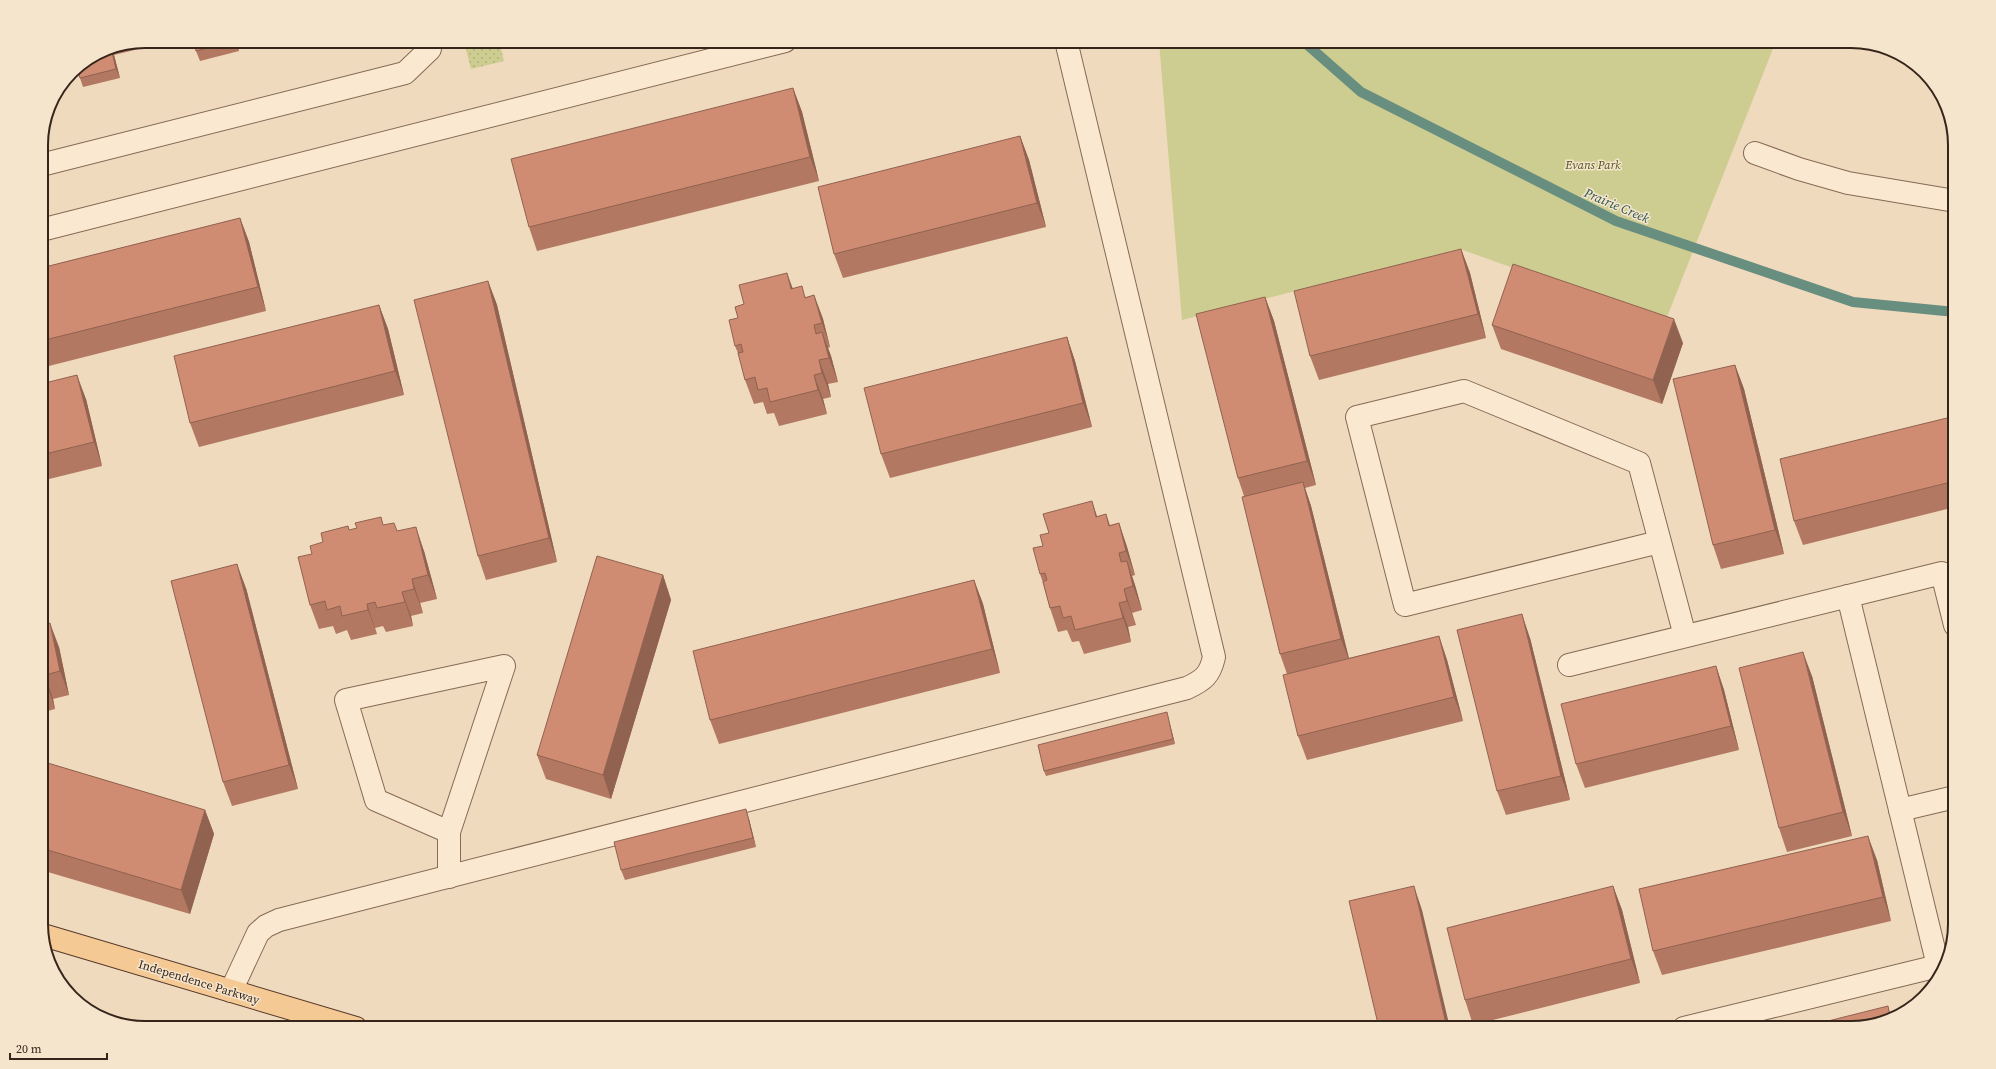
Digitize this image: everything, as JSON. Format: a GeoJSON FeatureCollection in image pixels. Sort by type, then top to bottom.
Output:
{"type":"FeatureCollection","features":[{"type":"Feature","properties":{"kind":"main road","name":"Independence Parkway"},"geometry":{"type":"LineString","coordinates":[[49,937],[332,1021]]}},
{"type":"Feature","properties":{"kind":"street"},"geometry":{"type":"LineString","coordinates":[[48,163],[405,73],[430,48]]}},
{"type":"Feature","properties":{"kind":"street"},"geometry":{"type":"LineString","coordinates":[[48,228],[757,48]]}},
{"type":"Feature","properties":{"kind":"street"},"geometry":{"type":"LineString","coordinates":[[231,991],[258,933],[266,926],[279,920],[1187,688],[1198,683],[1211,671],[1214,656],[1068,48]]}},
{"type":"Feature","properties":{"kind":"street"},"geometry":{"type":"LineString","coordinates":[[1755,153],[1799,169],[1848,182],[1948,200]]}},
{"type":"Feature","properties":{"kind":"street"},"geometry":{"type":"LineString","coordinates":[[1659,542],[1405,605],[1356,417],[1464,391],[1639,463],[1685,636]]}},
{"type":"Feature","properties":{"kind":"street"},"geometry":{"type":"LineString","coordinates":[[1569,665],[1942,573],[1948,597]]}},
{"type":"Feature","properties":{"kind":"street"},"geometry":{"type":"LineString","coordinates":[[1848,596],[1938,967]]}},
{"type":"Feature","properties":{"kind":"street"},"geometry":{"type":"LineString","coordinates":[[449,832],[376,800],[346,700],[504,666],[449,832],[449,877]]}},
{"type":"Feature","properties":{"kind":"street"},"geometry":{"type":"LineString","coordinates":[[1900,810],[1948,799]]}},
{"type":"Feature","properties":{"kind":"street"},"geometry":{"type":"LineString","coordinates":[[1715,1021],[1936,971]]}},
{"type":"Feature","properties":{"kind":"green space"},"geometry":{"type":"Polygon","coordinates":[[[466,48],[501,48],[504,61],[471,69],[466,48]]]}},
{"type":"Feature","properties":{"kind":"green space","name":"Evans Park"},"geometry":{"type":"Polygon","coordinates":[[[1160,48],[1773,48],[1665,322],[1460,249],[1182,320],[1160,48]]]}},
{"type":"Feature","properties":{"kind":"building"},"geometry":{"type":"Polygon","coordinates":[[[195,48],[208,48],[196,51],[195,48]]]}},
{"type":"Feature","properties":{"kind":"building"},"geometry":{"type":"Polygon","coordinates":[[[112,54],[116,69],[80,78],[79,74],[91,64],[112,54]]]}},
{"type":"Feature","properties":{"kind":"building"},"geometry":{"type":"Polygon","coordinates":[[[793,88],[810,157],[529,227],[511,159],[793,88]]]}},
{"type":"Feature","properties":{"kind":"building"},"geometry":{"type":"Polygon","coordinates":[[[1020,136],[1037,203],[834,254],[818,187],[1020,136]]]}},
{"type":"Feature","properties":{"kind":"building"},"geometry":{"type":"Polygon","coordinates":[[[240,218],[258,287],[48,339],[48,266],[240,218]]]}},
{"type":"Feature","properties":{"kind":"building"},"geometry":{"type":"Polygon","coordinates":[[[1461,249],[1478,314],[1310,356],[1294,291],[1461,249]]]}},
{"type":"Feature","properties":{"kind":"building"},"geometry":{"type":"Polygon","coordinates":[[[1513,264],[1674,319],[1653,380],[1492,325],[1513,264]]]}},
{"type":"Feature","properties":{"kind":"building"},"geometry":{"type":"Polygon","coordinates":[[[787,273],[791,289],[802,286],[805,298],[814,295],[822,323],[814,325],[816,334],[822,332],[829,358],[819,360],[822,373],[814,375],[818,390],[770,402],[767,388],[758,390],[755,377],[745,380],[738,353],[743,352],[741,344],[735,346],[729,320],[738,318],[735,307],[744,304],[739,285],[787,273]]]}},
{"type":"Feature","properties":{"kind":"building"},"geometry":{"type":"Polygon","coordinates":[[[488,281],[549,538],[478,556],[414,300],[488,281]]]}},
{"type":"Feature","properties":{"kind":"building"},"geometry":{"type":"Polygon","coordinates":[[[1265,297],[1307,461],[1238,478],[1196,314],[1265,297]]]}},
{"type":"Feature","properties":{"kind":"building"},"geometry":{"type":"Polygon","coordinates":[[[379,305],[395,371],[190,423],[174,356],[379,305]]]}},
{"type":"Feature","properties":{"kind":"building"},"geometry":{"type":"Polygon","coordinates":[[[1067,337],[1083,403],[881,454],[864,388],[1067,337]]]}},
{"type":"Feature","properties":{"kind":"building"},"geometry":{"type":"Polygon","coordinates":[[[1735,365],[1775,530],[1713,545],[1673,379],[1735,365]]]}},
{"type":"Feature","properties":{"kind":"building"},"geometry":{"type":"Polygon","coordinates":[[[77,375],[94,442],[48,453],[48,382],[77,375]]]}},
{"type":"Feature","properties":{"kind":"building"},"geometry":{"type":"Polygon","coordinates":[[[1948,418],[1948,483],[1794,521],[1780,459],[1948,418]]]}},
{"type":"Feature","properties":{"kind":"building"},"geometry":{"type":"Polygon","coordinates":[[[1303,482],[1341,639],[1280,654],[1242,497],[1303,482]]]}},
{"type":"Feature","properties":{"kind":"building"},"geometry":{"type":"Polygon","coordinates":[[[1092,501],[1096,517],[1106,514],[1109,526],[1119,523],[1126,551],[1119,553],[1121,562],[1127,561],[1133,586],[1124,589],[1127,601],[1119,603],[1123,618],[1075,630],[1071,616],[1063,618],[1060,606],[1050,608],[1043,582],[1047,580],[1045,573],[1040,574],[1033,548],[1043,546],[1040,535],[1049,533],[1043,514],[1092,501]]]}},
{"type":"Feature","properties":{"kind":"building"},"geometry":{"type":"Polygon","coordinates":[[[381,517],[383,525],[394,523],[397,531],[416,527],[428,575],[412,579],[414,589],[402,592],[405,602],[377,608],[375,602],[367,604],[368,610],[342,616],[340,606],[327,610],[325,601],[310,605],[298,557],[312,554],[310,546],[323,542],[321,533],[348,526],[349,530],[357,528],[355,523],[381,517]]]}},
{"type":"Feature","properties":{"kind":"building"},"geometry":{"type":"Polygon","coordinates":[[[597,556],[663,575],[603,775],[537,755],[597,556]]]}},
{"type":"Feature","properties":{"kind":"building"},"geometry":{"type":"Polygon","coordinates":[[[237,564],[289,765],[223,782],[171,581],[237,564]]]}},
{"type":"Feature","properties":{"kind":"building"},"geometry":{"type":"Polygon","coordinates":[[[974,580],[992,649],[710,720],[693,651],[974,580]]]}},
{"type":"Feature","properties":{"kind":"building"},"geometry":{"type":"Polygon","coordinates":[[[1522,614],[1561,776],[1497,791],[1457,630],[1522,614]]]}},
{"type":"Feature","properties":{"kind":"building"},"geometry":{"type":"Polygon","coordinates":[[[48,623],[50,623],[60,671],[48,674],[48,623]]]}},
{"type":"Feature","properties":{"kind":"building"},"geometry":{"type":"Polygon","coordinates":[[[1439,636],[1454,697],[1298,736],[1283,675],[1439,636]]]}},
{"type":"Feature","properties":{"kind":"building"},"geometry":{"type":"Polygon","coordinates":[[[1803,652],[1843,812],[1779,828],[1739,668],[1803,652]]]}},
{"type":"Feature","properties":{"kind":"building"},"geometry":{"type":"Polygon","coordinates":[[[1716,666],[1731,726],[1576,764],[1561,704],[1716,666]]]}},
{"type":"Feature","properties":{"kind":"building"},"geometry":{"type":"Polygon","coordinates":[[[1167,712],[1173,739],[1044,771],[1038,745],[1167,712]]]}},
{"type":"Feature","properties":{"kind":"building"},"geometry":{"type":"Polygon","coordinates":[[[48,763],[205,810],[181,890],[48,850],[48,763]]]}},
{"type":"Feature","properties":{"kind":"building"},"geometry":{"type":"Polygon","coordinates":[[[746,809],[753,838],[621,870],[614,842],[746,809]]]}},
{"type":"Feature","properties":{"kind":"building"},"geometry":{"type":"Polygon","coordinates":[[[1868,836],[1883,897],[1653,951],[1639,889],[1868,836]]]}},
{"type":"Feature","properties":{"kind":"building"},"geometry":{"type":"Polygon","coordinates":[[[1414,886],[1445,1021],[1377,1021],[1349,901],[1414,886]]]}},
{"type":"Feature","properties":{"kind":"building"},"geometry":{"type":"Polygon","coordinates":[[[1613,886],[1631,959],[1465,1000],[1447,928],[1613,886]]]}},
{"type":"Feature","properties":{"kind":"building"},"geometry":{"type":"Polygon","coordinates":[[[1888,1006],[1889,1013],[1870,1019],[1857,1021],[1828,1021],[1888,1006]]]}},
{"type":"Feature","properties":{"kind":"waterway","name":"Prairie Creek"},"geometry":{"type":"LineString","coordinates":[[1311,48],[1361,92],[1616,221],[1853,302],[1948,311]]}}]}
